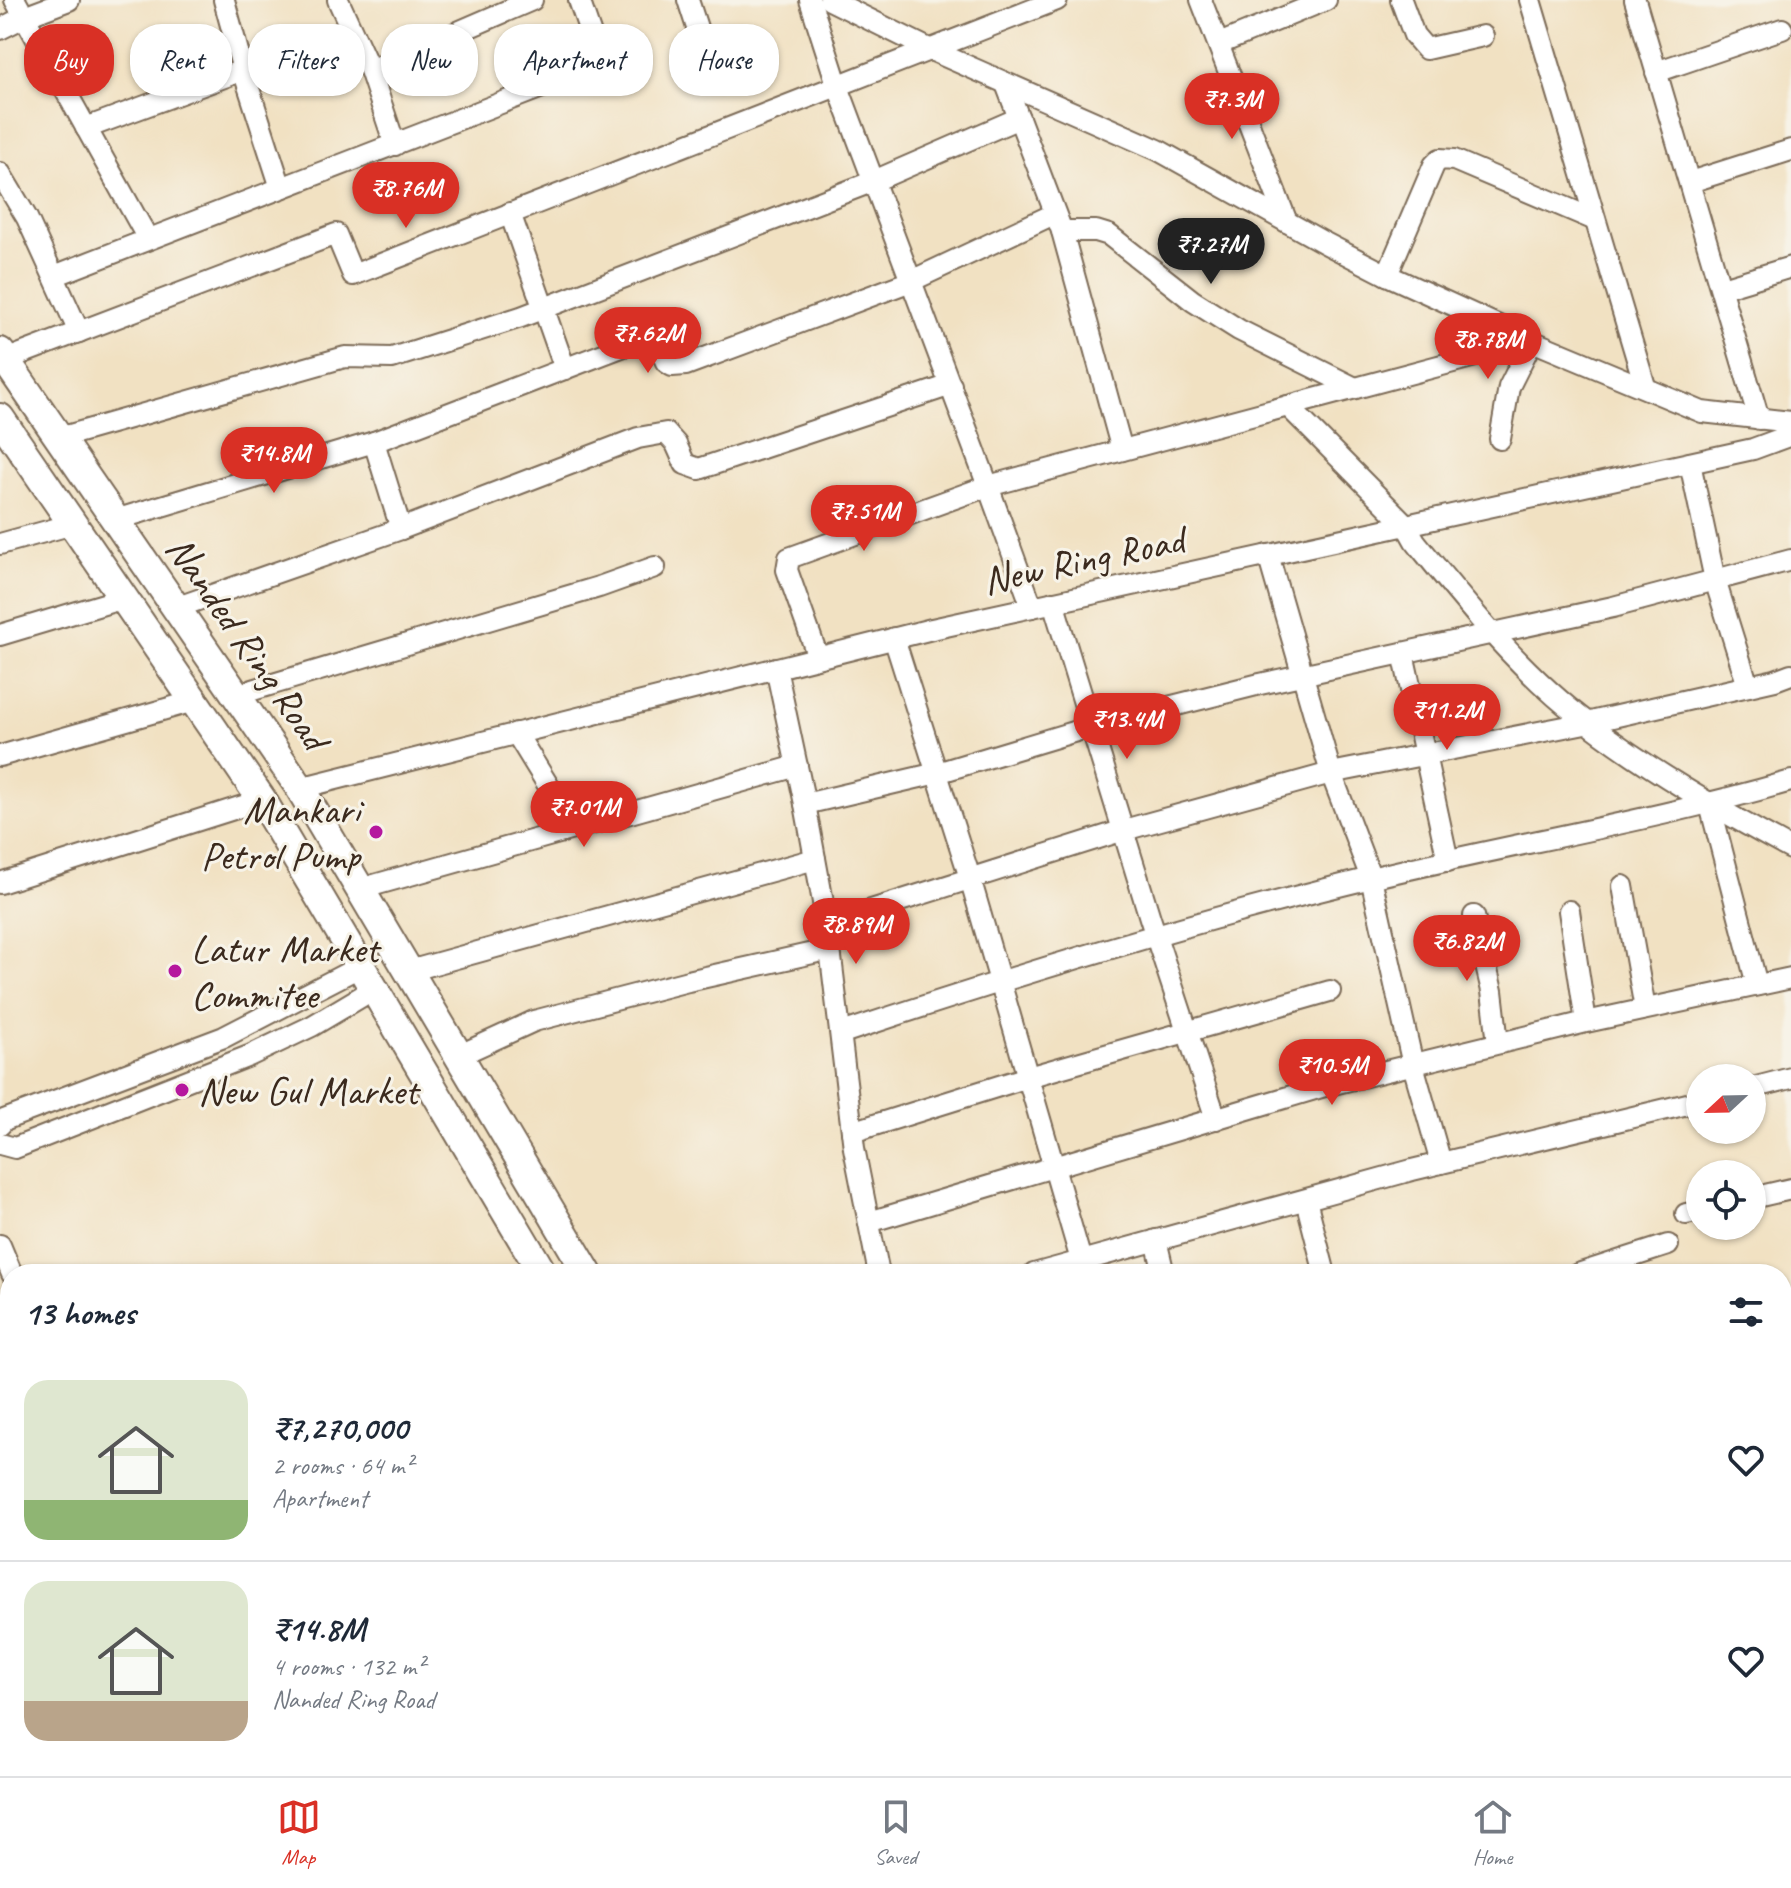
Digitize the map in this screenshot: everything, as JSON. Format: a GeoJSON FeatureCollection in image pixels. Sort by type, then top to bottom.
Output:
{"type":"FeatureCollection","features":[{"type":"Feature","properties":{"kind":"highway","name":"Nanded Ring Road"},"geometry":{"type":"LineString","coordinates":[[3,356],[300,788],[582,1264]]}},
{"type":"Feature","properties":{"kind":"highway"},"geometry":{"type":"LineString","coordinates":[[0,418],[10,448],[73,524],[262,800],[537,1264]]}},
{"type":"Feature","properties":{"kind":"street"},"geometry":{"type":"LineString","coordinates":[[0,29],[19,8],[69,0]]}},
{"type":"Feature","properties":{"kind":"street"},"geometry":{"type":"LineString","coordinates":[[224,0],[281,188]]}},
{"type":"Feature","properties":{"kind":"street"},"geometry":{"type":"LineString","coordinates":[[338,0],[370,70],[395,145]]}},
{"type":"Feature","properties":{"kind":"street"},"geometry":{"type":"LineString","coordinates":[[370,70],[532,0]]}},
{"type":"Feature","properties":{"kind":"street"},"geometry":{"type":"LineString","coordinates":[[54,276],[581,72],[597,60],[597,52],[579,0]]}},
{"type":"Feature","properties":{"kind":"street"},"geometry":{"type":"LineString","coordinates":[[688,0],[696,24]]}},
{"type":"Feature","properties":{"kind":"street"},"geometry":{"type":"LineString","coordinates":[[810,0],[837,84],[1032,607]]}},
{"type":"Feature","properties":{"kind":"street"},"geometry":{"type":"LineString","coordinates":[[830,0],[931,50],[1158,150],[1387,275],[1532,341],[1702,412],[1791,422]]}},
{"type":"Feature","properties":{"kind":"street"},"geometry":{"type":"LineString","coordinates":[[3,356],[79,332],[336,234],[353,275],[1057,0]]}},
{"type":"Feature","properties":{"kind":"street"},"geometry":{"type":"LineString","coordinates":[[1201,0],[1287,222]]}},
{"type":"Feature","properties":{"kind":"street"},"geometry":{"type":"LineString","coordinates":[[1219,44],[1326,0]]}},
{"type":"Feature","properties":{"kind":"street"},"geometry":{"type":"LineString","coordinates":[[1401,0],[1414,35],[1426,49],[1483,36]]}},
{"type":"Feature","properties":{"kind":"street"},"geometry":{"type":"LineString","coordinates":[[1530,0],[1645,386]]}},
{"type":"Feature","properties":{"kind":"street"},"geometry":{"type":"LineString","coordinates":[[1635,0],[1759,419]]}},
{"type":"Feature","properties":{"kind":"street"},"geometry":{"type":"LineString","coordinates":[[19,8],[148,239]]}},
{"type":"Feature","properties":{"kind":"street"},"geometry":{"type":"LineString","coordinates":[[1656,72],[1782,29]]}},
{"type":"Feature","properties":{"kind":"street"},"geometry":{"type":"LineString","coordinates":[[86,128],[243,70]]}},
{"type":"Feature","properties":{"kind":"street"},"geometry":{"type":"LineString","coordinates":[[1006,84],[1058,223],[1122,450]]}},
{"type":"Feature","properties":{"kind":"street"},"geometry":{"type":"LineString","coordinates":[[59,438],[345,357],[392,358],[542,308],[874,181],[1019,118]]}},
{"type":"Feature","properties":{"kind":"street"},"geometry":{"type":"LineString","coordinates":[[1690,182],[1791,150]]}},
{"type":"Feature","properties":{"kind":"street"},"geometry":{"type":"LineString","coordinates":[[1387,275],[1434,165],[1440,159],[1454,160],[1595,220]]}},
{"type":"Feature","properties":{"kind":"street"},"geometry":{"type":"LineString","coordinates":[[0,173],[27,218],[79,332]]}},
{"type":"Feature","properties":{"kind":"street"},"geometry":{"type":"LineString","coordinates":[[510,213],[565,369]]}},
{"type":"Feature","properties":{"kind":"street"},"geometry":{"type":"LineString","coordinates":[[115,520],[374,442],[652,337],[658,341],[666,362],[676,367],[911,281],[1058,223],[1109,235],[1216,316],[1355,388]]}},
{"type":"Feature","properties":{"kind":"street"},"geometry":{"type":"LineString","coordinates":[[1722,288],[1791,267]]}},
{"type":"Feature","properties":{"kind":"street"},"geometry":{"type":"LineString","coordinates":[[818,657],[787,570],[789,558],[988,486],[1532,341]]}},
{"type":"Feature","properties":{"kind":"street"},"geometry":{"type":"LineString","coordinates":[[1500,439],[1509,387],[1532,341]]}},
{"type":"Feature","properties":{"kind":"street"},"geometry":{"type":"LineString","coordinates":[[175,608],[401,529],[638,438],[659,432],[671,437],[685,464],[699,469],[951,385]]}},
{"type":"Feature","properties":{"kind":"street"},"geometry":{"type":"LineString","coordinates":[[1288,406],[1406,525],[1415,541],[1494,634],[1587,722],[1710,805],[1791,849]]}},
{"type":"Feature","properties":{"kind":"street","name":"New Ring Road"},"geometry":{"type":"LineString","coordinates":[[300,788],[894,638],[1753,449],[1791,435]]}},
{"type":"Feature","properties":{"kind":"street"},"geometry":{"type":"LineString","coordinates":[[374,442],[401,529]]}},
{"type":"Feature","properties":{"kind":"street"},"geometry":{"type":"LineString","coordinates":[[1690,463],[1715,580],[1748,686]]}},
{"type":"Feature","properties":{"kind":"street"},"geometry":{"type":"LineString","coordinates":[[0,544],[73,524]]}},
{"type":"Feature","properties":{"kind":"street"},"geometry":{"type":"LineString","coordinates":[[1268,555],[1331,773],[1371,878],[1413,1065],[1441,1163]]}},
{"type":"Feature","properties":{"kind":"street"},"geometry":{"type":"LineString","coordinates":[[805,804],[937,773],[1093,726],[1302,675],[1494,634],[1791,560]]}},
{"type":"Feature","properties":{"kind":"street"},"geometry":{"type":"LineString","coordinates":[[236,695],[599,587],[655,567]]}},
{"type":"Feature","properties":{"kind":"street"},"geometry":{"type":"LineString","coordinates":[[0,635],[124,598]]}},
{"type":"Feature","properties":{"kind":"street"},"geometry":{"type":"LineString","coordinates":[[1053,602],[1216,1119]]}},
{"type":"Feature","properties":{"kind":"street"},"geometry":{"type":"LineString","coordinates":[[894,638],[970,878],[1082,1264]]}},
{"type":"Feature","properties":{"kind":"street"},"geometry":{"type":"LineString","coordinates":[[1403,653],[1448,861]]}},
{"type":"Feature","properties":{"kind":"street"},"geometry":{"type":"LineString","coordinates":[[776,668],[827,924],[852,1132],[877,1264]]}},
{"type":"Feature","properties":{"kind":"street"},"geometry":{"type":"LineString","coordinates":[[827,924],[1124,830],[1331,773],[1587,722],[1791,674]]}},
{"type":"Feature","properties":{"kind":"street"},"geometry":{"type":"LineString","coordinates":[[0,756],[194,701]]}},
{"type":"Feature","properties":{"kind":"street"},"geometry":{"type":"LineString","coordinates":[[516,733],[575,829]]}},
{"type":"Feature","properties":{"kind":"street"},"geometry":{"type":"LineString","coordinates":[[360,889],[797,766]]}},
{"type":"Feature","properties":{"kind":"street"},"geometry":{"type":"LineString","coordinates":[[842,1033],[1000,981],[1156,935],[1371,878],[1710,805],[1791,781]]}},
{"type":"Feature","properties":{"kind":"street"},"geometry":{"type":"LineString","coordinates":[[0,883],[262,800]]}},
{"type":"Feature","properties":{"kind":"street"},"geometry":{"type":"LineString","coordinates":[[1710,805],[1757,985]]}},
{"type":"Feature","properties":{"kind":"street"},"geometry":{"type":"LineString","coordinates":[[409,971],[815,859]]}},
{"type":"Feature","properties":{"kind":"street"},"geometry":{"type":"LineString","coordinates":[[1623,886],[1645,1009]]}},
{"type":"Feature","properties":{"kind":"street"},"geometry":{"type":"LineString","coordinates":[[1569,911],[1586,1022]]}},
{"type":"Feature","properties":{"kind":"street"},"geometry":{"type":"LineString","coordinates":[[1474,916],[1492,991],[1498,1043]]}},
{"type":"Feature","properties":{"kind":"street"},"geometry":{"type":"LineString","coordinates":[[460,1055],[534,1021],[688,981],[831,949]]}},
{"type":"Feature","properties":{"kind":"street"},"geometry":{"type":"LineString","coordinates":[[0,1125],[4,1120],[367,978]]}},
{"type":"Feature","properties":{"kind":"street"},"geometry":{"type":"LineString","coordinates":[[0,1144],[15,1148],[249,1056],[312,1026],[367,978]]}},
{"type":"Feature","properties":{"kind":"street"},"geometry":{"type":"LineString","coordinates":[[869,1222],[1325,1086],[1586,1022],[1791,978]]}},
{"type":"Feature","properties":{"kind":"street"},"geometry":{"type":"LineString","coordinates":[[852,1132],[1028,1077],[1330,991]]}},
{"type":"Feature","properties":{"kind":"street"},"geometry":{"type":"LineString","coordinates":[[1766,1084],[1791,1078]]}},
{"type":"Feature","properties":{"kind":"street"},"geometry":{"type":"LineString","coordinates":[[1091,1264],[1156,1240],[1441,1163],[1686,1104]]}},
{"type":"Feature","properties":{"kind":"street"},"geometry":{"type":"LineString","coordinates":[[1766,1195],[1791,1189]]}},
{"type":"Feature","properties":{"kind":"street"},"geometry":{"type":"LineString","coordinates":[[1306,1200],[1322,1264]]}},
{"type":"Feature","properties":{"kind":"street"},"geometry":{"type":"LineString","coordinates":[[1156,1240],[1162,1264]]}},
{"type":"Feature","properties":{"kind":"street"},"geometry":{"type":"LineString","coordinates":[[0,1245],[8,1264]]}},
{"type":"Feature","properties":{"kind":"street"},"geometry":{"type":"LineString","coordinates":[[1609,1264],[1668,1245]]}},
{"type":"Feature","properties":{"kind":"place","name":"Mankari Petrol Pump"},"geometry":{"type":"Point","coordinates":[376,832]}},
{"type":"Feature","properties":{"kind":"place","name":"Latur Market Commitee"},"geometry":{"type":"Point","coordinates":[175,971]}},
{"type":"Feature","properties":{"kind":"place","name":"New Gul Market"},"geometry":{"type":"Point","coordinates":[182,1090]}}]}
